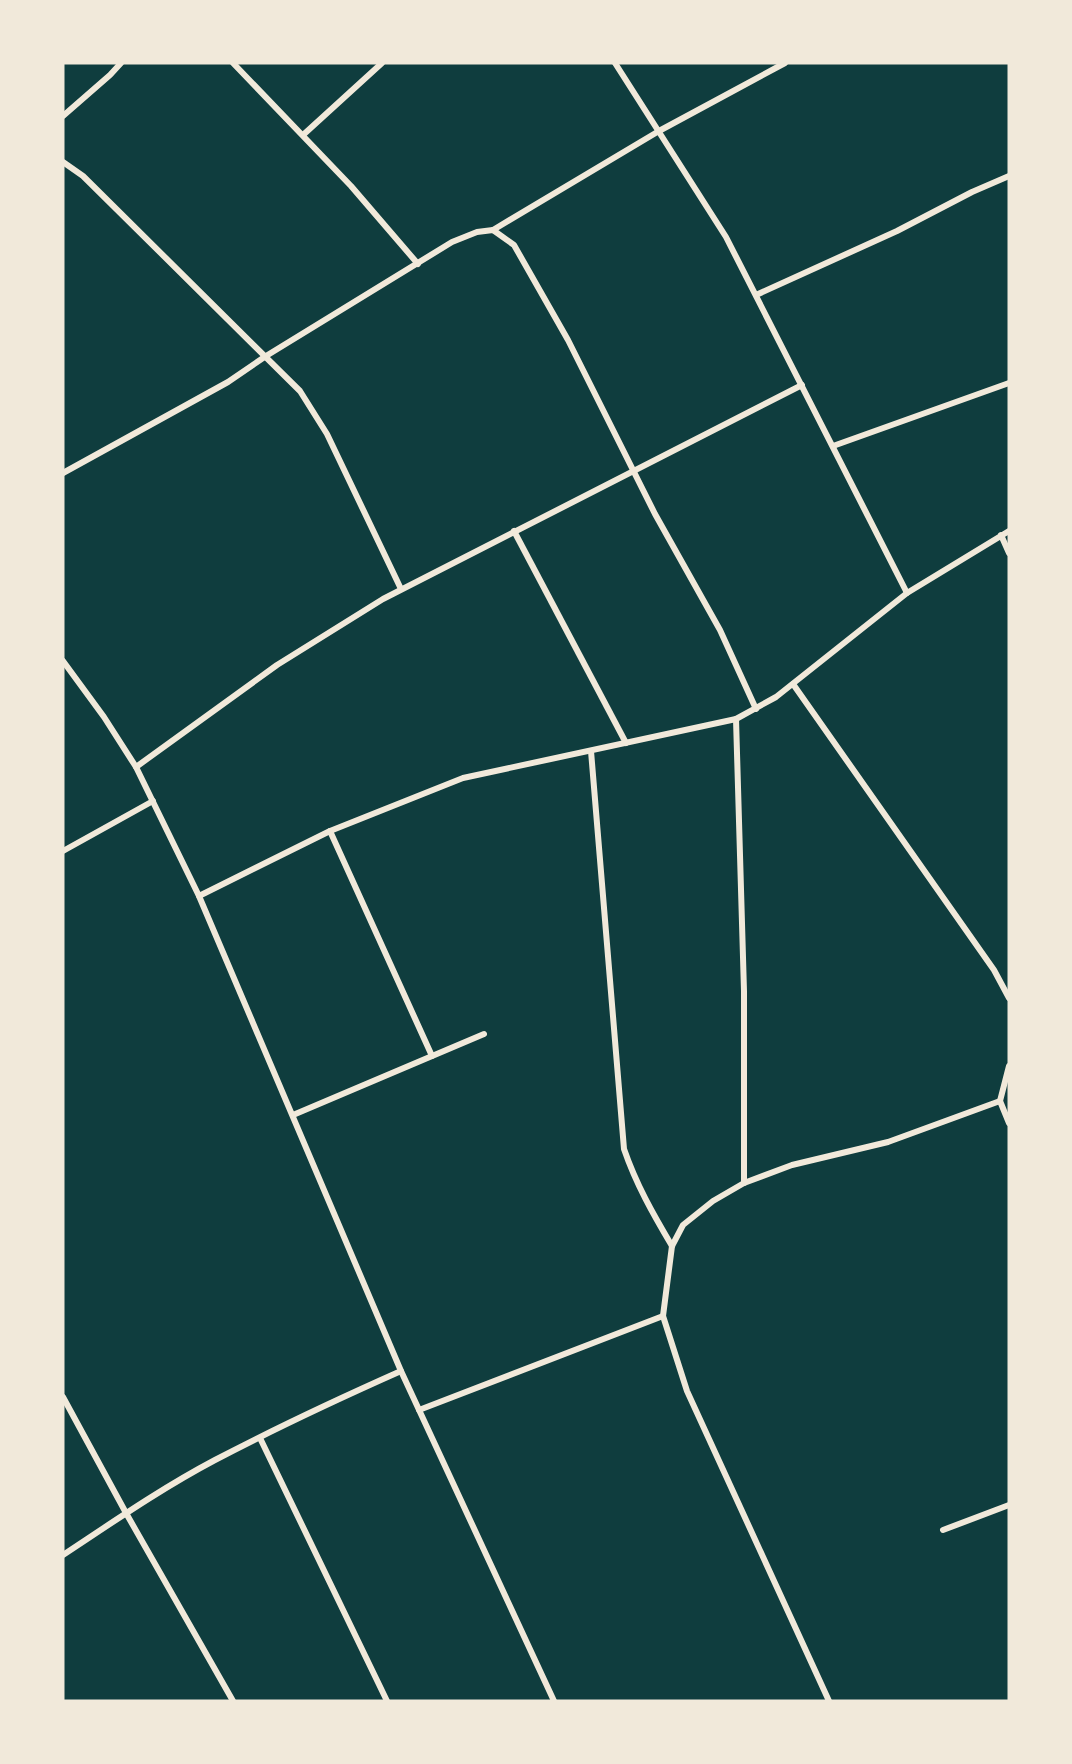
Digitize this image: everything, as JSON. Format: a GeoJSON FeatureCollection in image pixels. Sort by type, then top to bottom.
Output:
{"type":"FeatureCollection","features":[{"type":"Feature","properties":{"kind":"street"},"geometry":{"type":"LineString","coordinates":[[63,117],[121,63]]}},
{"type":"Feature","properties":{"kind":"street"},"geometry":{"type":"LineString","coordinates":[[233,63],[351,186],[418,264]]}},
{"type":"Feature","properties":{"kind":"street"},"geometry":{"type":"LineString","coordinates":[[303,135],[382,63]]}},
{"type":"Feature","properties":{"kind":"street"},"geometry":{"type":"LineString","coordinates":[[615,63],[726,237],[907,593]]}},
{"type":"Feature","properties":{"kind":"street"},"geometry":{"type":"LineString","coordinates":[[63,473],[228,382],[266,356],[452,242],[477,232],[493,230],[659,130],[784,63]]}},
{"type":"Feature","properties":{"kind":"street"},"geometry":{"type":"LineString","coordinates":[[63,162],[83,176],[300,391],[327,434],[401,589]]}},
{"type":"Feature","properties":{"kind":"street"},"geometry":{"type":"LineString","coordinates":[[756,295],[897,231],[972,192],[1009,176]]}},
{"type":"Feature","properties":{"kind":"street"},"geometry":{"type":"LineString","coordinates":[[493,230],[514,245],[568,340],[655,514],[720,630],[756,709]]}},
{"type":"Feature","properties":{"kind":"street"},"geometry":{"type":"LineString","coordinates":[[833,446],[1009,383]]}},
{"type":"Feature","properties":{"kind":"street"},"geometry":{"type":"LineString","coordinates":[[136,767],[277,665],[350,618],[514,531],[802,386]]}},
{"type":"Feature","properties":{"kind":"street"},"geometry":{"type":"LineString","coordinates":[[514,531],[626,743]]}},
{"type":"Feature","properties":{"kind":"street"},"geometry":{"type":"LineString","coordinates":[[199,896],[330,831],[463,778],[736,719],[756,709],[793,684],[907,593],[1009,531]]}},
{"type":"Feature","properties":{"kind":"street"},"geometry":{"type":"LineString","coordinates":[[1001,535],[1009,553]]}},
{"type":"Feature","properties":{"kind":"street"},"geometry":{"type":"LineString","coordinates":[[63,661],[104,717],[136,767],[199,896],[401,1371],[554,1701]]}},
{"type":"Feature","properties":{"kind":"street"},"geometry":{"type":"LineString","coordinates":[[793,684],[994,970],[1009,998]]}},
{"type":"Feature","properties":{"kind":"street"},"geometry":{"type":"LineString","coordinates":[[736,719],[744,992],[744,1183]]}},
{"type":"Feature","properties":{"kind":"street"},"geometry":{"type":"LineString","coordinates":[[591,751],[624,1149],[642,1196],[672,1246]]}},
{"type":"Feature","properties":{"kind":"street"},"geometry":{"type":"LineString","coordinates":[[63,851],[153,801]]}},
{"type":"Feature","properties":{"kind":"street"},"geometry":{"type":"LineString","coordinates":[[330,831],[432,1056]]}},
{"type":"Feature","properties":{"kind":"street"},"geometry":{"type":"LineString","coordinates":[[293,1115],[484,1034]]}},
{"type":"Feature","properties":{"kind":"street"},"geometry":{"type":"LineString","coordinates":[[1009,1066],[1000,1101],[1009,1123]]}},
{"type":"Feature","properties":{"kind":"street"},"geometry":{"type":"LineString","coordinates":[[829,1701],[688,1394],[663,1316],[672,1246],[683,1225],[713,1201],[744,1183],[792,1165],[888,1142],[1000,1101]]}},
{"type":"Feature","properties":{"kind":"street"},"geometry":{"type":"LineString","coordinates":[[419,1410],[663,1316]]}},
{"type":"Feature","properties":{"kind":"street"},"geometry":{"type":"LineString","coordinates":[[63,1555],[126,1513],[215,1460],[332,1401],[401,1371]]}},
{"type":"Feature","properties":{"kind":"street"},"geometry":{"type":"LineString","coordinates":[[63,1397],[233,1701]]}},
{"type":"Feature","properties":{"kind":"street"},"geometry":{"type":"LineString","coordinates":[[260,1438],[387,1701]]}},
{"type":"Feature","properties":{"kind":"street"},"geometry":{"type":"LineString","coordinates":[[943,1530],[1009,1505]]}}]}
